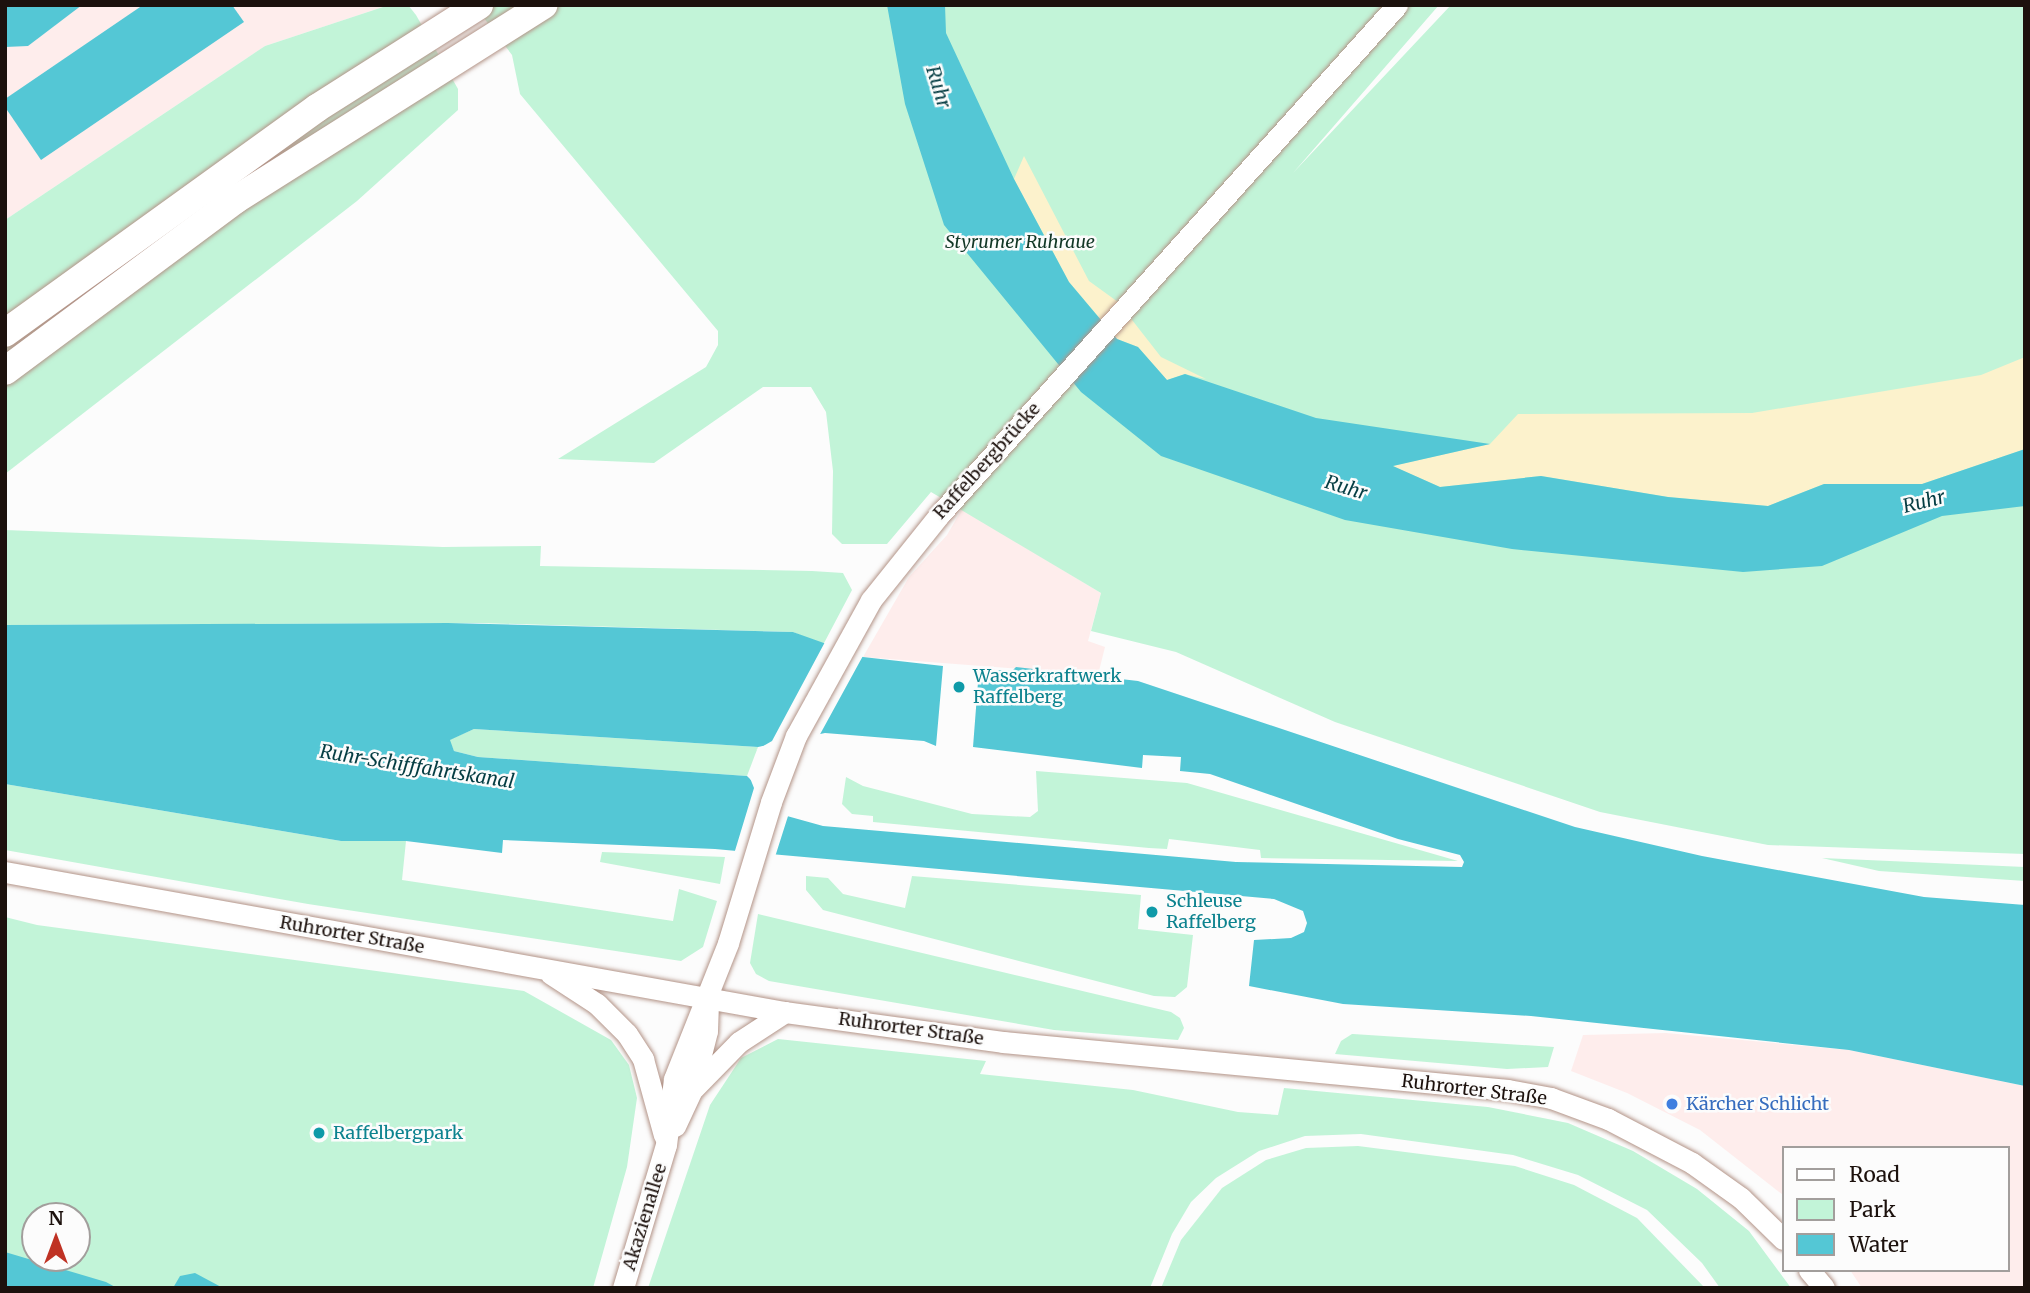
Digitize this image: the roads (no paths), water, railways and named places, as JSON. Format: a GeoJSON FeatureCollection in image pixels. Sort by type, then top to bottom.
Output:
{"type":"FeatureCollection","features":[{"type":"Feature","properties":{"kind":"highway"},"geometry":{"type":"LineString","coordinates":[[5,333],[317,108],[479,5]]}},
{"type":"Feature","properties":{"kind":"highway"},"geometry":{"type":"LineString","coordinates":[[5,371],[235,200],[440,67],[543,5]]}},
{"type":"Feature","properties":{"kind":"main road","name":"Raffelbergbrücke"},"geometry":{"type":"LineString","coordinates":[[708,998],[796,736],[886,578],[940,514],[1397,5]]}},
{"type":"Feature","properties":{"kind":"main road","name":"Ruhrorter Straße"},"geometry":{"type":"LineString","coordinates":[[5,872],[785,1012],[1003,1042],[1508,1090],[1551,1098],[1608,1119],[1692,1163],[1741,1198],[1782,1238]]}},
{"type":"Feature","properties":{"kind":"main road"},"geometry":{"type":"LineString","coordinates":[[540,967],[597,1004],[626,1034],[643,1059],[666,1145]]}},
{"type":"Feature","properties":{"kind":"main road","name":"Akazienallee"},"geometry":{"type":"LineString","coordinates":[[622,1288],[666,1145],[692,1090],[707,1031],[708,998]]}},
{"type":"Feature","properties":{"kind":"main road","name":"Akazienallee"},"geometry":{"type":"LineString","coordinates":[[666,1145],[674,1079],[708,998]]}},
{"type":"Feature","properties":{"kind":"main road"},"geometry":{"type":"LineString","coordinates":[[692,1090],[739,1042],[785,1012]]}},
{"type":"Feature","properties":{"kind":"main road"},"geometry":{"type":"LineString","coordinates":[[1811,1272],[1824,1288]]}},
{"type":"Feature","properties":{"kind":"water"},"geometry":{"type":"Polygon","coordinates":[[[5,5],[82,5],[28,46],[5,47],[5,5]]]}},
{"type":"Feature","properties":{"kind":"water"},"geometry":{"type":"Polygon","coordinates":[[[143,5],[232,5],[244,22],[41,160],[5,107],[5,99],[143,5]]]}},
{"type":"Feature","properties":{"kind":"water","name":"Ruhr"},"geometry":{"type":"Polygon","coordinates":[[[887,5],[945,5],[946,33],[1014,179],[1069,282],[1117,339],[1138,347],[1167,380],[1185,374],[1316,418],[1490,444],[1393,466],[1440,487],[1541,476],[1668,497],[1768,506],[1824,484],[1922,484],[2025,449],[2025,506],[1942,516],[1822,566],[1743,572],[1512,549],[1345,520],[1161,456],[1081,392],[944,225],[905,104],[887,5]]]}},
{"type":"Feature","properties":{"kind":"water","name":"Ruhr-Schifffahrtskanal"},"geometry":{"type":"Polygon","coordinates":[[[448,623],[793,632],[863,657],[943,666],[936,746],[924,741],[825,733],[758,747],[474,729],[450,740],[454,751],[478,757],[747,776],[787,816],[823,826],[1236,862],[1462,867],[1464,862],[1460,855],[1398,839],[1210,774],[1180,771],[1181,757],[1143,755],[1142,768],[973,747],[979,669],[1012,671],[1016,667],[1138,681],[1575,827],[1702,856],[1924,897],[2025,905],[2025,1086],[1849,1050],[1531,1016],[1343,1004],[1249,986],[1254,940],[1291,938],[1304,932],[1307,923],[1303,911],[1274,899],[715,849],[503,840],[502,853],[406,841],[341,841],[5,784],[5,625],[448,623]]]}},
{"type":"Feature","properties":{"kind":"water"},"geometry":{"type":"Polygon","coordinates":[[[5,1252],[21,1257],[21,1272],[72,1272],[117,1288],[5,1288],[5,1252]]]}},
{"type":"Feature","properties":{"kind":"water"},"geometry":{"type":"Polygon","coordinates":[[[195,1273],[223,1288],[173,1288],[180,1276],[195,1273]]]}},
{"type":"Feature","properties":{"kind":"place","name":"Wasserkraftwerk Raffelberg"},"geometry":{"type":"Point","coordinates":[959,687]}},
{"type":"Feature","properties":{"kind":"place","name":"Schleuse Raffelberg"},"geometry":{"type":"Point","coordinates":[1152,912]}},
{"type":"Feature","properties":{"kind":"place","name":"Kärcher Schlicht"},"geometry":{"type":"Point","coordinates":[1672,1104]}},
{"type":"Feature","properties":{"kind":"place","name":"Raffelbergpark"},"geometry":{"type":"Point","coordinates":[319,1133]}},
{"type":"Feature","properties":{"kind":"park label","name":"Styrumer Ruhraue"},"geometry":{"type":"Point","coordinates":[1020,242]}}]}
